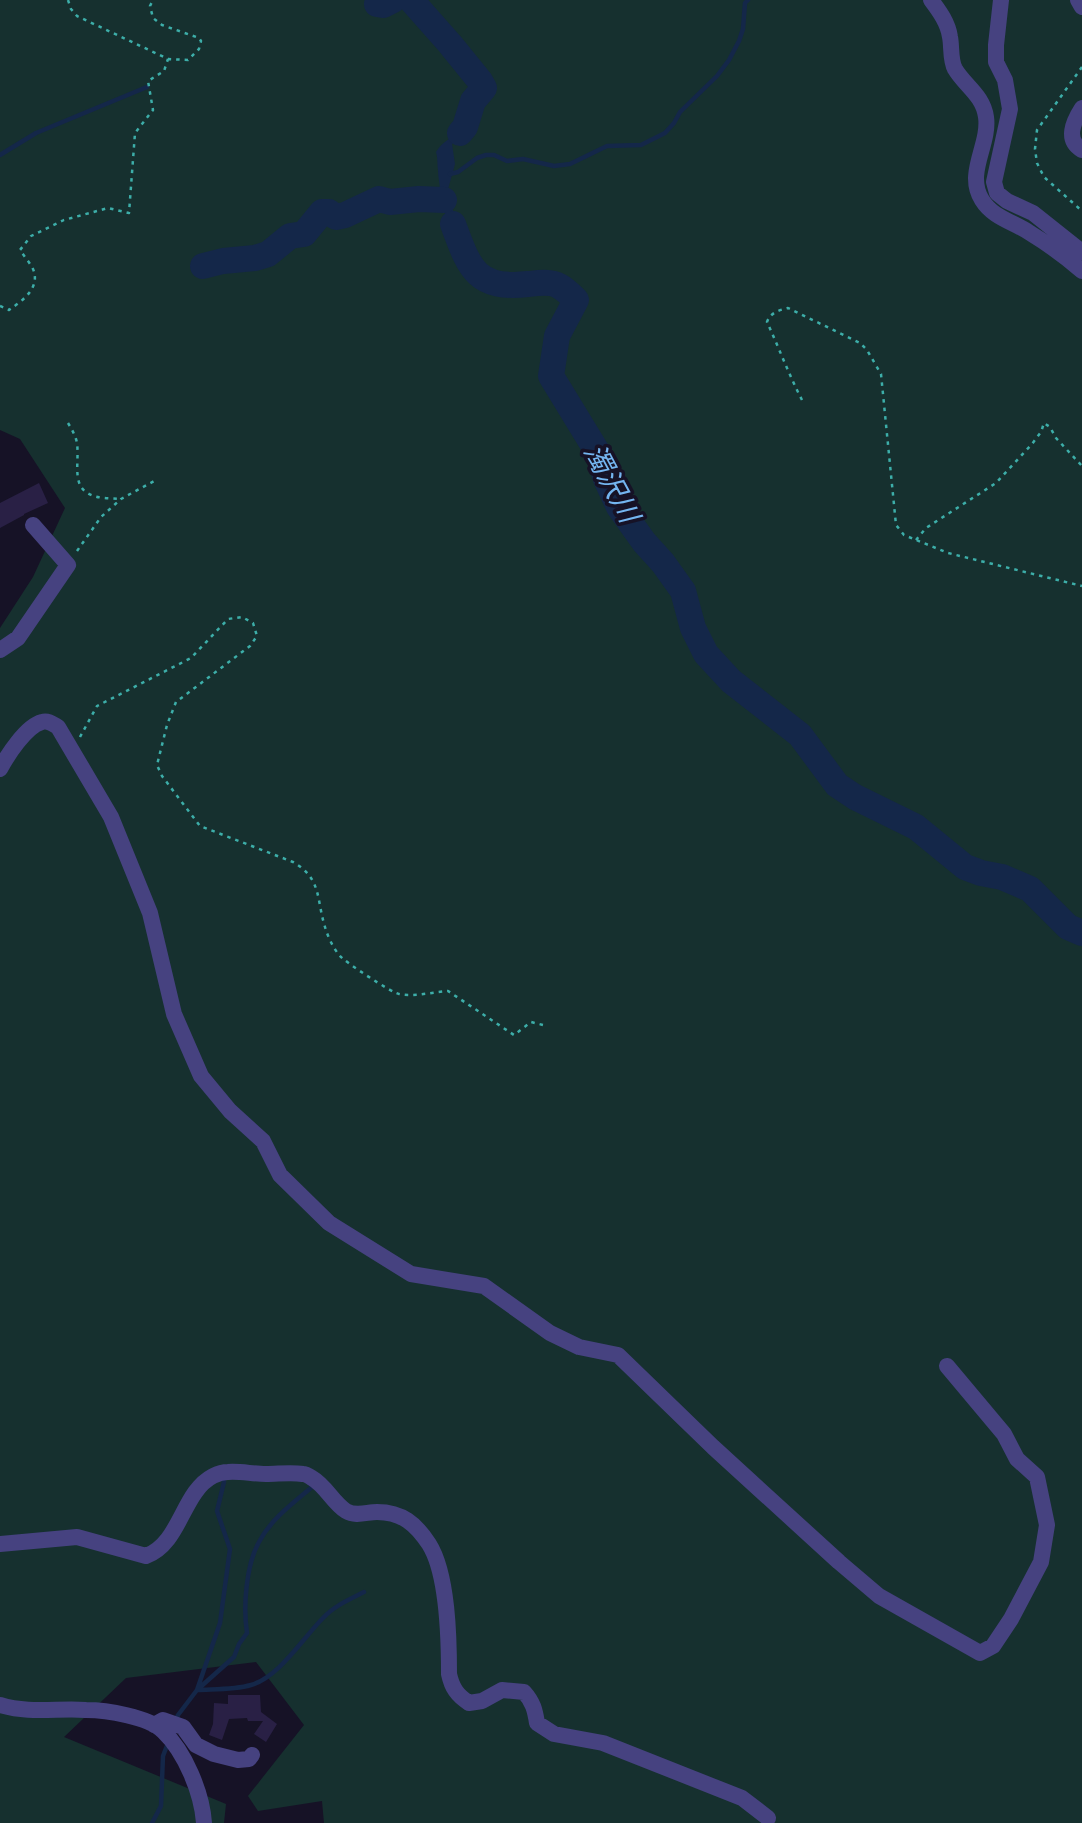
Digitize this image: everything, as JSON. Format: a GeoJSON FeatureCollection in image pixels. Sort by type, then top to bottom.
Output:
{"type":"FeatureCollection","features":[{"type":"Feature","properties":{"kind":"street"},"geometry":{"type":"LineString","coordinates":[[931,0],[943,16],[950,34],[956,71],[984,105],[986,131],[975,176],[981,200],[1005,221],[1027,231],[1082,271]]}},
{"type":"Feature","properties":{"kind":"street"},"geometry":{"type":"LineString","coordinates":[[1002,0],[996,62],[1005,80],[1010,109],[994,182],[996,193],[1033,213],[1082,252]]}},
{"type":"Feature","properties":{"kind":"street"},"geometry":{"type":"LineString","coordinates":[[1078,0],[1082,7]]}},
{"type":"Feature","properties":{"kind":"street"},"geometry":{"type":"LineString","coordinates":[[1082,108],[1071,132],[1073,142],[1082,150]]}},
{"type":"Feature","properties":{"kind":"street"},"geometry":{"type":"LineString","coordinates":[[0,650],[18,638],[68,565],[33,524]]}},
{"type":"Feature","properties":{"kind":"street"},"geometry":{"type":"LineString","coordinates":[[0,769],[22,738],[42,722],[50,722],[58,727],[111,817],[150,913],[174,1014],[201,1076],[230,1111],[263,1141],[280,1175],[329,1223],[411,1274],[484,1286],[550,1333],[579,1347],[618,1355],[733,1465],[878,1596],[980,1653],[993,1646],[1029,1585],[1041,1562],[1047,1525],[1037,1477],[1017,1459],[1004,1434],[947,1366]]}},
{"type":"Feature","properties":{"kind":"street"},"geometry":{"type":"LineString","coordinates":[[0,1544],[78,1537],[146,1556],[154,1553],[169,1537],[202,1485],[214,1475],[228,1472],[305,1474],[322,1485],[346,1511],[363,1515],[377,1512],[405,1519],[412,1522],[429,1545],[437,1559],[445,1596],[449,1674],[457,1696],[469,1703],[482,1701],[502,1690],[524,1692],[535,1707],[537,1723],[554,1734],[603,1743],[743,1798],[768,1818]]}},
{"type":"Feature","properties":{"kind":"street"},"geometry":{"type":"LineString","coordinates":[[0,1705],[32,1711],[87,1710],[141,1718],[154,1725],[162,1730],[185,1761],[203,1808],[204,1823]]}},
{"type":"Feature","properties":{"kind":"street"},"geometry":{"type":"LineString","coordinates":[[154,1725],[163,1720],[183,1727],[196,1745],[214,1754],[238,1760],[249,1759],[251,1755]]}},
{"type":"Feature","properties":{"kind":"path"},"geometry":{"type":"LineString","coordinates":[[68,0],[77,16],[168,59],[188,60],[199,49],[201,41],[163,26],[153,18],[150,6],[153,0]]}},
{"type":"Feature","properties":{"kind":"path"},"geometry":{"type":"LineString","coordinates":[[0,306],[9,310],[27,298],[35,279],[33,269],[20,250],[31,236],[64,220],[108,208],[129,214],[135,134],[153,110],[149,81],[164,71],[168,59]]}},
{"type":"Feature","properties":{"kind":"path"},"geometry":{"type":"LineString","coordinates":[[1082,67],[1037,130],[1035,149],[1037,163],[1044,177],[1082,211]]}},
{"type":"Feature","properties":{"kind":"path"},"geometry":{"type":"LineString","coordinates":[[802,400],[767,322],[769,316],[781,309],[788,308],[860,343],[881,374],[896,525],[904,535],[948,553],[1082,586]]}},
{"type":"Feature","properties":{"kind":"path"},"geometry":{"type":"LineString","coordinates":[[916,540],[926,528],[996,483],[1032,444],[1044,423],[1082,466]]}},
{"type":"Feature","properties":{"kind":"path"},"geometry":{"type":"LineString","coordinates":[[68,424],[76,439],[79,483],[85,492],[121,499]]}},
{"type":"Feature","properties":{"kind":"path"},"geometry":{"type":"LineString","coordinates":[[68,565],[101,517],[121,499],[156,480]]}},
{"type":"Feature","properties":{"kind":"path"},"geometry":{"type":"LineString","coordinates":[[72,752],[97,706],[191,658],[228,619],[242,617],[253,623],[257,636],[250,646],[176,702],[157,765],[162,776],[200,826],[304,868],[314,880],[325,927],[341,958],[396,994],[448,991],[514,1035],[531,1022],[547,1026]]}},
{"type":"Feature","properties":{"kind":"green space"},"geometry":{"type":"Polygon","coordinates":[[[0,0],[1082,0],[1082,1823],[324,1823],[322,1801],[258,1811],[248,1796],[304,1725],[256,1662],[126,1678],[64,1737],[226,1804],[224,1823],[0,1823],[0,628],[33,577],[65,508],[20,439],[0,430],[0,0]]]}},
{"type":"Feature","properties":{"kind":"water"},"geometry":{"type":"Polygon","coordinates":[[[402,0],[425,0],[430,9],[434,10],[448,40],[478,77],[474,79],[439,40],[431,38],[419,26],[402,0]]]}},
{"type":"Feature","properties":{"kind":"water"},"geometry":{"type":"Polygon","coordinates":[[[473,99],[476,102],[466,130],[452,144],[455,164],[447,193],[469,257],[464,259],[442,206],[437,201],[440,190],[436,152],[460,128],[473,99]]]}},
{"type":"Feature","properties":{"kind":"building"},"geometry":{"type":"Polygon","coordinates":[[[39,483],[48,503],[0,528],[0,503],[39,483]]]}},
{"type":"Feature","properties":{"kind":"building"},"geometry":{"type":"Polygon","coordinates":[[[228,1695],[260,1695],[261,1712],[277,1724],[266,1742],[254,1734],[263,1721],[248,1721],[247,1718],[229,1719],[222,1740],[209,1735],[213,1724],[214,1703],[228,1704],[228,1695]]]}},
{"type":"Feature","properties":{"kind":"waterway","name":"濁沢川"},"geometry":{"type":"LineString","coordinates":[[378,0],[377,4],[383,5],[393,0]]}},
{"type":"Feature","properties":{"kind":"waterway","name":"濁沢川"},"geometry":{"type":"LineString","coordinates":[[411,0],[484,88],[473,101],[465,127],[460,133]]}},
{"type":"Feature","properties":{"kind":"waterway"},"geometry":{"type":"LineString","coordinates":[[450,174],[486,155],[494,155],[507,161],[523,159],[554,166],[570,164],[607,146],[641,145],[665,133],[680,112],[717,76],[729,60],[743,29],[745,3],[748,0]]}},
{"type":"Feature","properties":{"kind":"waterway"},"geometry":{"type":"LineString","coordinates":[[0,155],[36,133],[147,87]]}},
{"type":"Feature","properties":{"kind":"waterway"},"geometry":{"type":"LineString","coordinates":[[203,266],[268,254],[290,236],[304,234],[322,212],[329,212],[336,217],[345,215],[379,199],[390,202],[444,200]]}},
{"type":"Feature","properties":{"kind":"waterway","name":"濁沢川"},"geometry":{"type":"LineString","coordinates":[[453,224],[470,263],[485,279],[510,285],[552,283],[576,300],[557,336],[551,376],[598,453],[619,507],[683,591],[693,628],[706,654],[731,681],[800,735],[837,785],[855,797],[916,827],[965,867],[1002,877],[1030,889],[1068,927],[1082,933]]}},
{"type":"Feature","properties":{"kind":"waterway"},"geometry":{"type":"LineString","coordinates":[[224,1482],[217,1511],[230,1549],[220,1623],[197,1690],[238,1688],[261,1681],[281,1666],[327,1614],[364,1592]]}},
{"type":"Feature","properties":{"kind":"waterway"},"geometry":{"type":"LineString","coordinates":[[175,1722],[197,1690],[234,1657],[247,1633],[247,1586],[255,1551],[276,1519],[312,1487]]}},
{"type":"Feature","properties":{"kind":"waterway"},"geometry":{"type":"LineString","coordinates":[[152,1823],[161,1806],[163,1756],[168,1743]]}}]}
